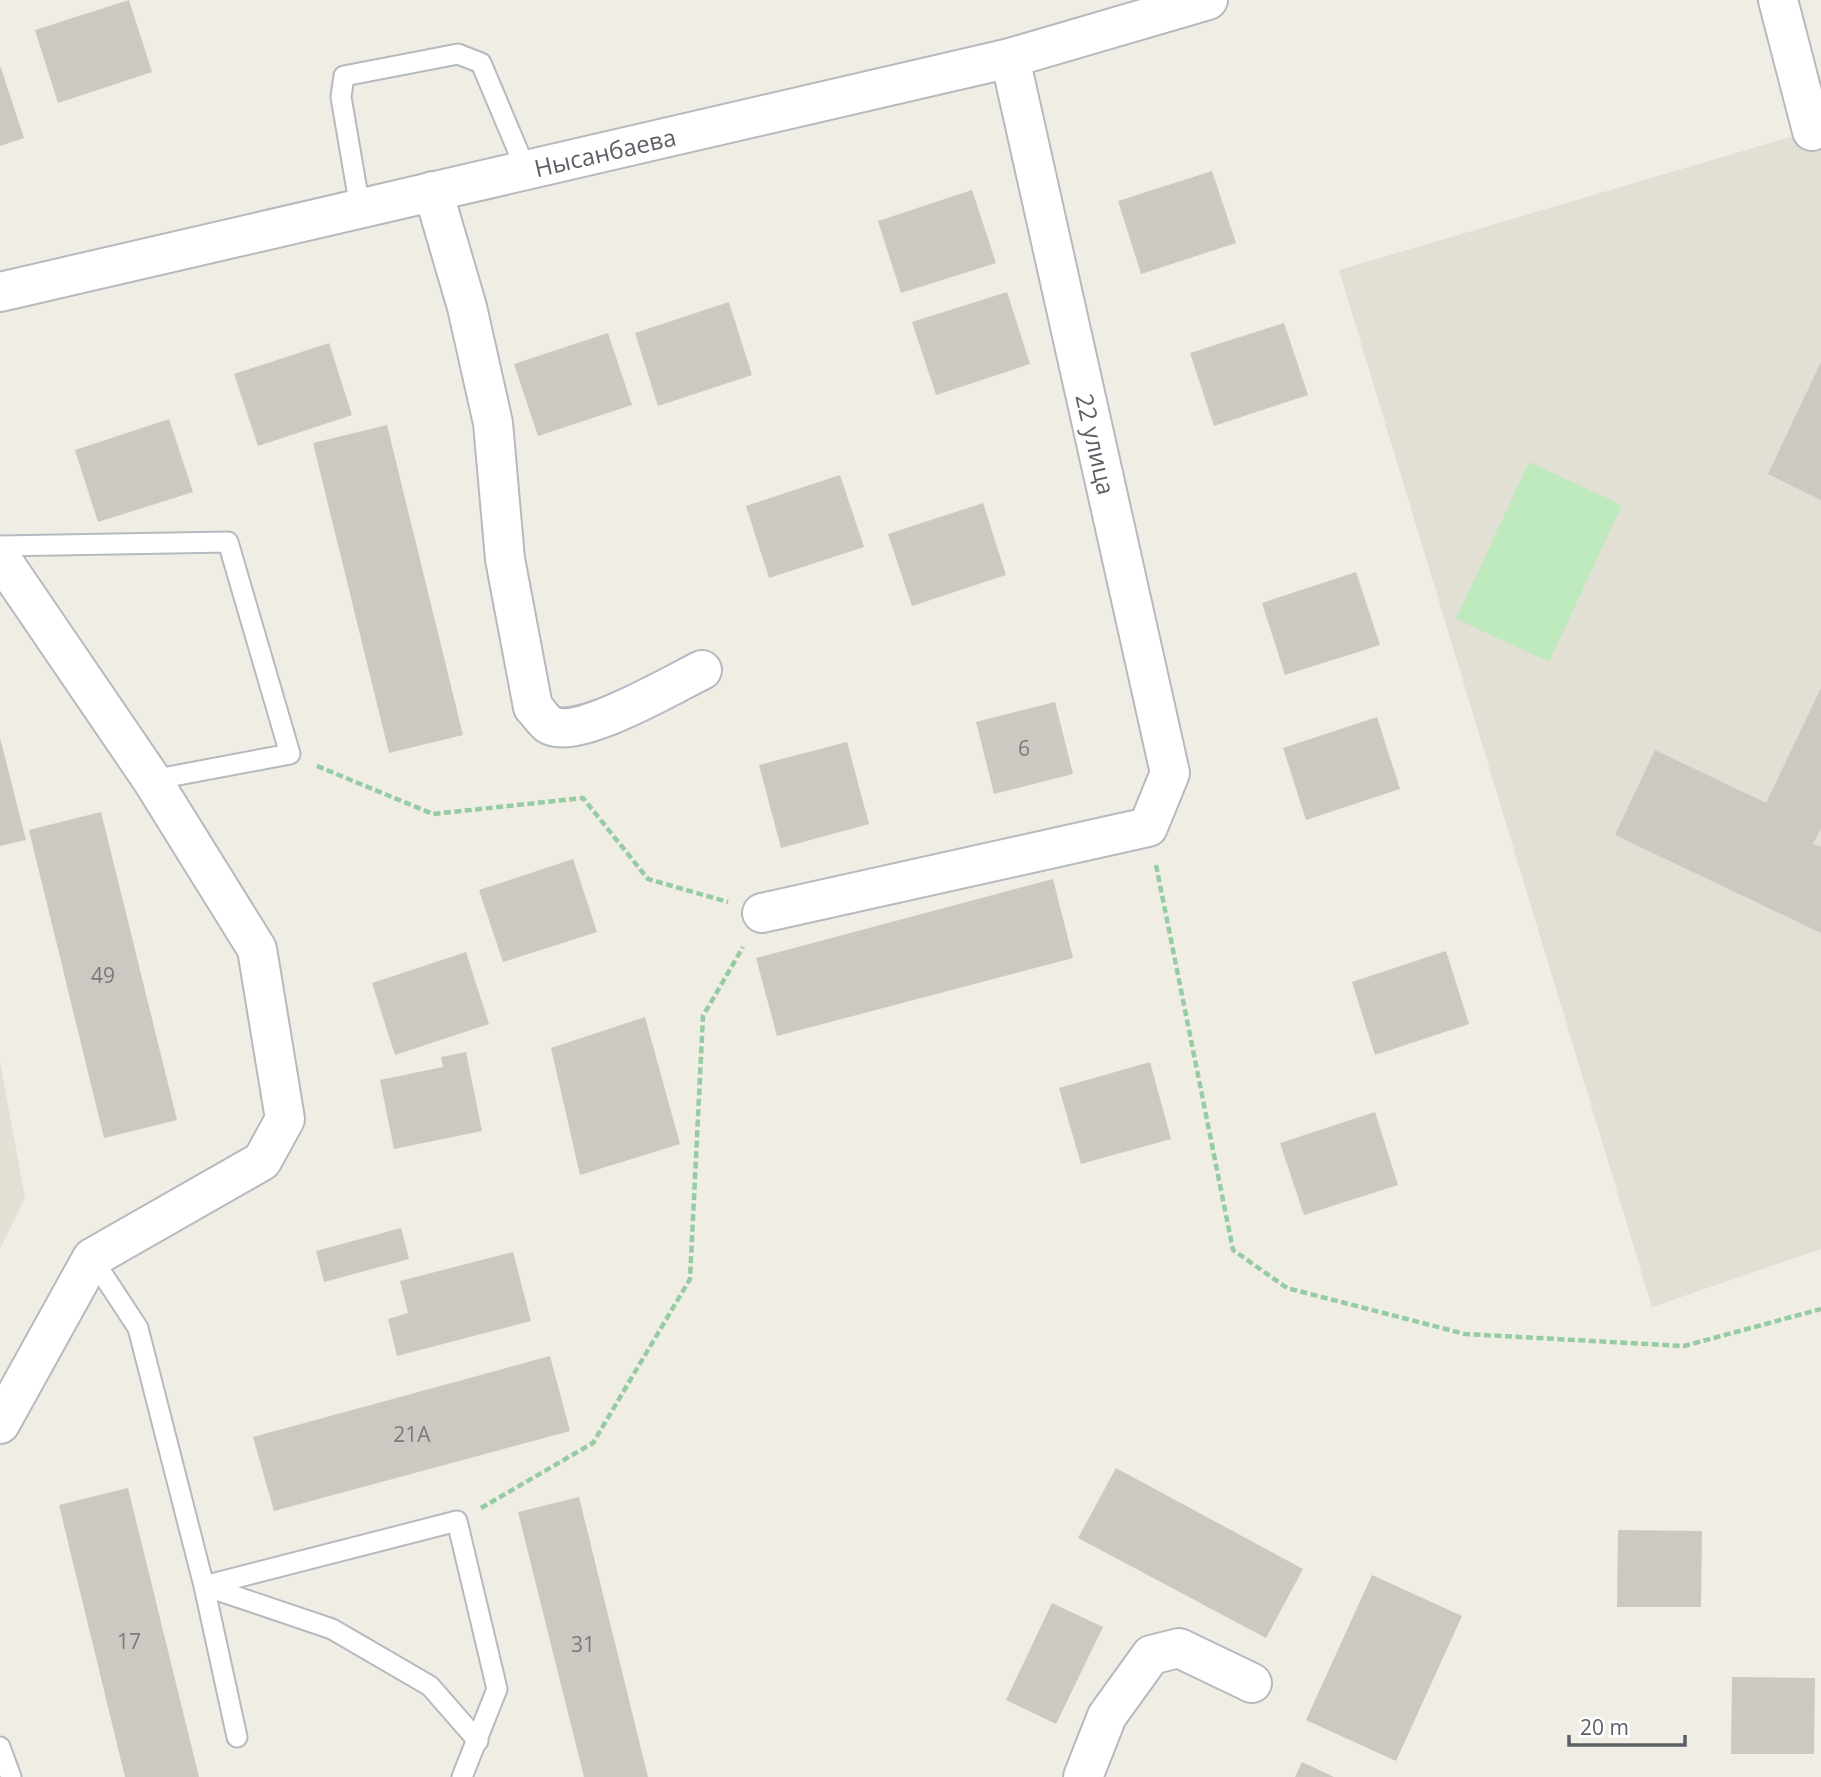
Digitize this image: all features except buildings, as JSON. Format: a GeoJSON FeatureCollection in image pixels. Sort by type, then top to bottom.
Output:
{"type":"FeatureCollection","features":[{"type":"Feature","properties":{"kind":"street","name":"Нысанбаева"},"geometry":{"type":"LineString","coordinates":[[0,292],[1010,58],[1208,0]]}},
{"type":"Feature","properties":{"kind":"street"},"geometry":{"type":"LineString","coordinates":[[1778,0],[1812,131]]}},
{"type":"Feature","properties":{"kind":"street","name":"22 улица"},"geometry":{"type":"LineString","coordinates":[[1010,58],[1170,773],[1148,827]]}},
{"type":"Feature","properties":{"kind":"street"},"geometry":{"type":"LineString","coordinates":[[433,191],[467,307],[493,423],[505,559],[533,707],[549,725],[571,728],[604,717],[702,670]]}},
{"type":"Feature","properties":{"kind":"street"},"geometry":{"type":"LineString","coordinates":[[0,557],[152,780],[257,949],[285,1119],[262,1161],[92,1258],[0,1424]]}},
{"type":"Feature","properties":{"kind":"street"},"geometry":{"type":"LineString","coordinates":[[762,913],[1148,827]]}},
{"type":"Feature","properties":{"kind":"street"},"geometry":{"type":"LineString","coordinates":[[1083,1777],[1107,1716],[1152,1655],[1179,1648],[1252,1683]]}},
{"type":"Feature","properties":{"kind":"lane"},"geometry":{"type":"LineString","coordinates":[[360,208],[341,97],[344,76],[458,54],[481,63],[526,170]]}},
{"type":"Feature","properties":{"kind":"lane"},"geometry":{"type":"LineString","coordinates":[[0,546],[228,542],[290,754],[152,780]]}},
{"type":"Feature","properties":{"kind":"lane"},"geometry":{"type":"LineString","coordinates":[[92,1258],[138,1328],[204,1586],[237,1737]]}},
{"type":"Feature","properties":{"kind":"lane"},"geometry":{"type":"LineString","coordinates":[[204,1586],[457,1521],[497,1689],[462,1777]]}},
{"type":"Feature","properties":{"kind":"lane"},"geometry":{"type":"LineString","coordinates":[[204,1586],[332,1629],[430,1686],[478,1741]]}},
{"type":"Feature","properties":{"kind":"lane"},"geometry":{"type":"LineString","coordinates":[[0,1747],[11,1777]]}},
{"type":"Feature","properties":{"kind":"path"},"geometry":{"type":"LineString","coordinates":[[290,754],[433,814],[583,798],[648,879],[762,913],[703,1016],[690,1279],[593,1443],[457,1521]]}},
{"type":"Feature","properties":{"kind":"path"},"geometry":{"type":"LineString","coordinates":[[1148,827],[1233,1250],[1287,1288],[1465,1335],[1684,1346],[1821,1309]]}},
{"type":"Feature","properties":{"kind":"shaded area"},"geometry":{"type":"Polygon","coordinates":[[[1821,128],[1821,1249],[1652,1307],[1339,270],[1821,128]]]}},
{"type":"Feature","properties":{"kind":"shaded area"},"geometry":{"type":"Polygon","coordinates":[[[0,1062],[25,1198],[0,1249],[0,1062]]]}},
{"type":"Feature","properties":{"kind":"green space"},"geometry":{"type":"Polygon","coordinates":[[[1529,462],[1622,505],[1549,662],[1456,619],[1529,462]]]}}]}
